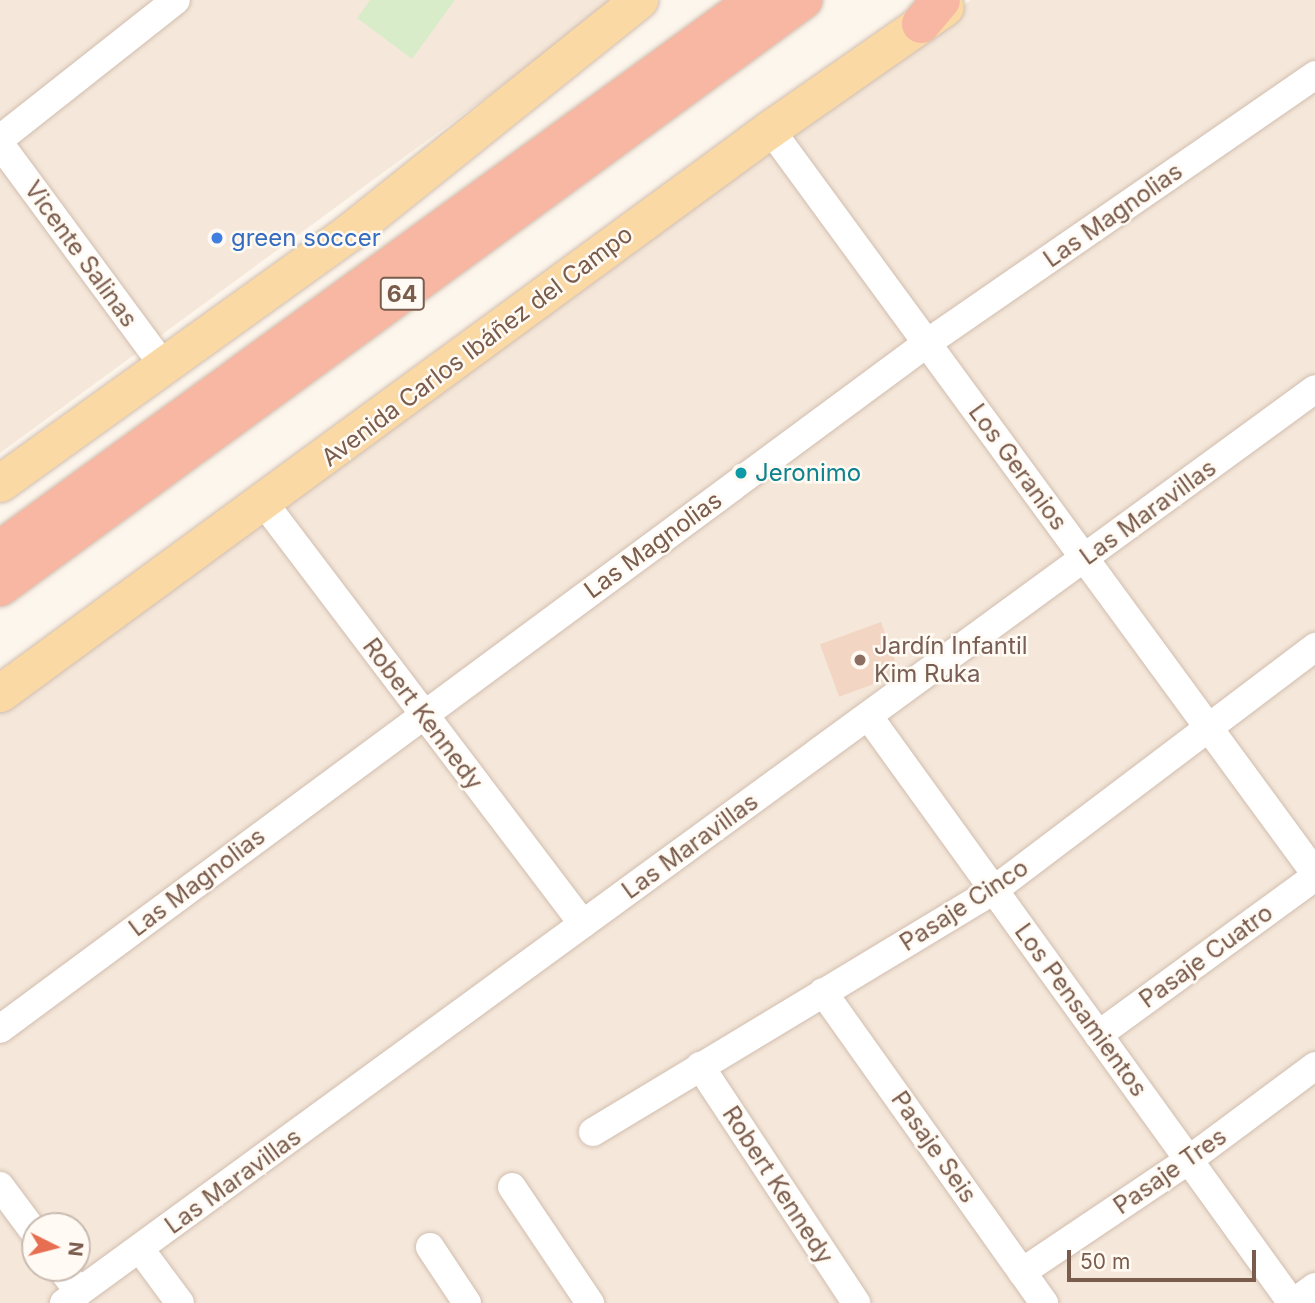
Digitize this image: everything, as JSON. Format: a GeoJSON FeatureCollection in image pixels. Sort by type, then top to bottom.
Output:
{"type":"FeatureCollection","features":[{"type":"Feature","properties":{"kind":"highway","name":"64"},"geometry":{"type":"LineString","coordinates":[[0,550],[756,0]]}},
{"type":"Feature","properties":{"kind":"highway","name":"64"},"geometry":{"type":"LineString","coordinates":[[0,587],[803,0]]}},
{"type":"Feature","properties":{"kind":"main road"},"geometry":{"type":"LineString","coordinates":[[0,482],[348,233],[639,0]]}},
{"type":"Feature","properties":{"kind":"main road","name":"Avenida Carlos Ibáñez del Campo"},"geometry":{"type":"LineString","coordinates":[[0,693],[264,503],[931,12],[954,0]]}},
{"type":"Feature","properties":{"kind":"street"},"geometry":{"type":"LineString","coordinates":[[0,141],[176,0]]}},
{"type":"Feature","properties":{"kind":"street","name":"Las Magnolias"},"geometry":{"type":"LineString","coordinates":[[0,1029],[927,344],[1315,75]]}},
{"type":"Feature","properties":{"kind":"street","name":"Los Geranios"},"geometry":{"type":"LineString","coordinates":[[770,129],[1315,875]]}},
{"type":"Feature","properties":{"kind":"street","name":"Vicente Salinas"},"geometry":{"type":"LineString","coordinates":[[0,141],[162,364]]}},
{"type":"Feature","properties":{"kind":"street","name":"Las Maravillas"},"geometry":{"type":"LineString","coordinates":[[72,1298],[1084,558],[1310,402]]}},
{"type":"Feature","properties":{"kind":"street","name":"Robert Kennedy"},"geometry":{"type":"LineString","coordinates":[[264,503],[583,924]]}},
{"type":"Feature","properties":{"kind":"street","name":"Pasaje Cinco"},"geometry":{"type":"LineString","coordinates":[[593,1132],[994,890],[1315,647]]}},
{"type":"Feature","properties":{"kind":"street","name":"Los Pensamientos"},"geometry":{"type":"LineString","coordinates":[[869,717],[1292,1303]]}},
{"type":"Feature","properties":{"kind":"street","name":"Pasaje Cuatro"},"geometry":{"type":"LineString","coordinates":[[1098,1035],[1315,875]]}},
{"type":"Feature","properties":{"kind":"street","name":"Pasaje Seis"},"geometry":{"type":"LineString","coordinates":[[823,992],[1044,1303]]}},
{"type":"Feature","properties":{"kind":"street","name":"Robert Kennedy"},"geometry":{"type":"LineString","coordinates":[[700,1066],[856,1303]]}},
{"type":"Feature","properties":{"kind":"street","name":"Pasaje Tres"},"geometry":{"type":"LineString","coordinates":[[1022,1272],[1190,1159],[1315,1066]]}},
{"type":"Feature","properties":{"kind":"street"},"geometry":{"type":"LineString","coordinates":[[0,1186],[21,1214]]}},
{"type":"Feature","properties":{"kind":"street"},"geometry":{"type":"LineString","coordinates":[[512,1187],[590,1303]]}},
{"type":"Feature","properties":{"kind":"street"},"geometry":{"type":"LineString","coordinates":[[430,1247],[467,1303]]}},
{"type":"Feature","properties":{"kind":"street"},"geometry":{"type":"LineString","coordinates":[[140,1249],[180,1303]]}},
{"type":"Feature","properties":{"kind":"street"},"geometry":{"type":"LineString","coordinates":[[1292,1303],[1315,1287]]}},
{"type":"Feature","properties":{"kind":"shaded area"},"geometry":{"type":"Polygon","coordinates":[[[0,0],[619,0],[0,453],[0,0]]]}},
{"type":"Feature","properties":{"kind":"shaded area"},"geometry":{"type":"Polygon","coordinates":[[[971,0],[1315,0],[1315,1303],[0,1303],[0,709],[971,0]]]}},
{"type":"Feature","properties":{"kind":"green space"},"geometry":{"type":"Polygon","coordinates":[[[370,0],[455,0],[412,59],[357,18],[370,0]]]}},
{"type":"Feature","properties":{"kind":"building","name":"Jardín Infantil Kim Ruka"},"geometry":{"type":"Polygon","coordinates":[[[881,622],[900,675],[839,697],[820,644],[881,622]]]}},
{"type":"Feature","properties":{"kind":"place","name":"green soccer"},"geometry":{"type":"Point","coordinates":[217,238]}},
{"type":"Feature","properties":{"kind":"place","name":"Jeronimo"},"geometry":{"type":"Point","coordinates":[741,473]}},
{"type":"Feature","properties":{"kind":"place","name":"Jardín Infantil Kim Ruka"},"geometry":{"type":"Point","coordinates":[860,660]}}]}
